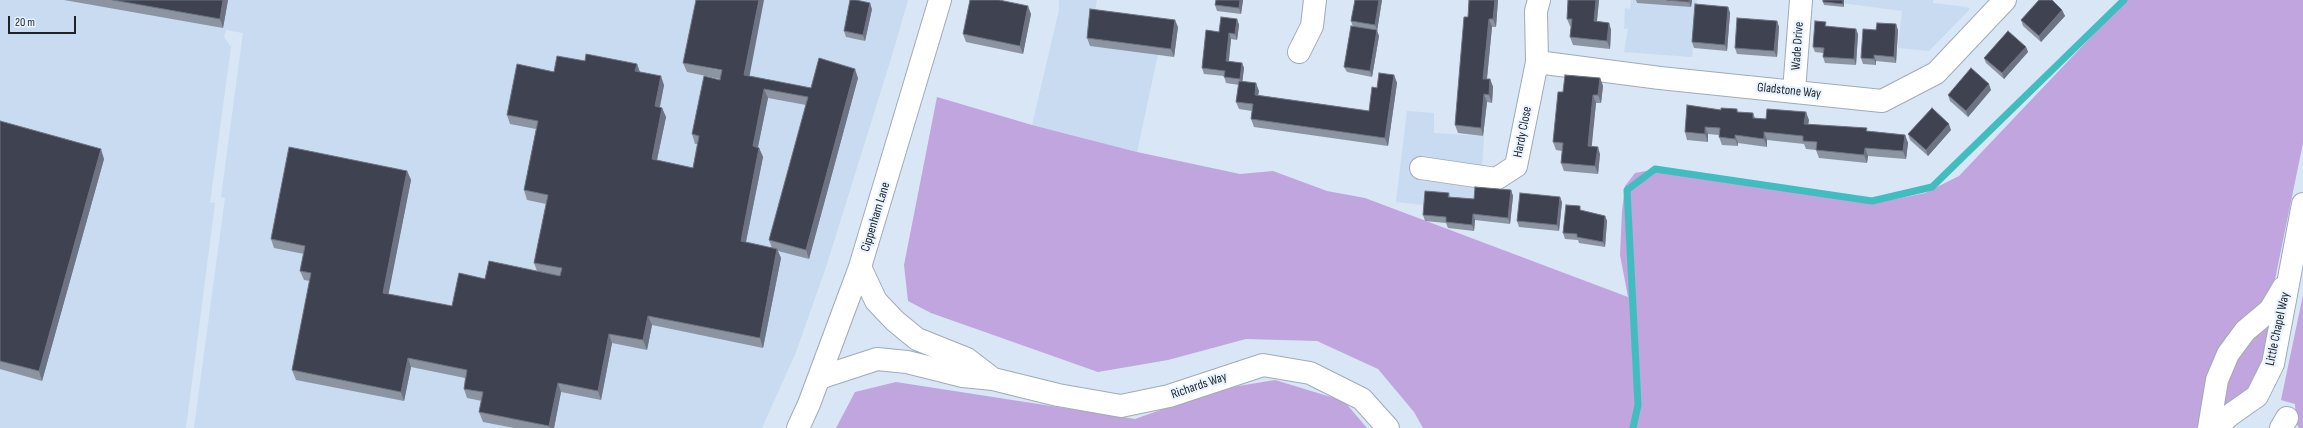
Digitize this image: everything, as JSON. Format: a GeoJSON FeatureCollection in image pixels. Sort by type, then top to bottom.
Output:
{"type":"FeatureCollection","features":[{"type":"Feature","properties":{"kind":"street","name":"Cippenham Lane"},"geometry":{"type":"LineString","coordinates":[[798,428],[819,378],[860,267],[940,0]]}},
{"type":"Feature","properties":{"kind":"street"},"geometry":{"type":"LineString","coordinates":[[1299,52],[1312,26],[1315,0]]}},
{"type":"Feature","properties":{"kind":"street","name":"Hardy Close"},"geometry":{"type":"LineString","coordinates":[[1422,168],[1496,179],[1516,166],[1537,62],[1536,11],[1539,0]]}},
{"type":"Feature","properties":{"kind":"street","name":"Wade Drive"},"geometry":{"type":"LineString","coordinates":[[1794,91],[1801,0]]}},
{"type":"Feature","properties":{"kind":"street","name":"Gladstone Way"},"geometry":{"type":"LineString","coordinates":[[1537,62],[1660,78],[1882,101],[1936,73],[2004,0]]}},
{"type":"Feature","properties":{"kind":"street","name":"Little Chapel Way"},"geometry":{"type":"LineString","coordinates":[[2216,428],[2230,415],[2258,396],[2273,364],[2303,204]]}},
{"type":"Feature","properties":{"kind":"street","name":"Richards Way"},"geometry":{"type":"LineString","coordinates":[[860,267],[876,301],[895,321],[917,339],[967,358],[993,379]]}},
{"type":"Feature","properties":{"kind":"street","name":"Little Chapel Way"},"geometry":{"type":"LineString","coordinates":[[2209,428],[2217,380],[2228,354],[2245,331],[2270,310],[2289,278]]}},
{"type":"Feature","properties":{"kind":"street","name":"Richards Way"},"geometry":{"type":"LineString","coordinates":[[819,378],[877,359],[907,362],[963,376],[993,379],[1058,395],[1121,406],[1169,396],[1263,365],[1310,373],[1362,399],[1388,428]]}},
{"type":"Feature","properties":{"kind":"shaded area"},"geometry":{"type":"Polygon","coordinates":[[[0,0],[908,0],[826,267],[796,352],[762,428],[194,428],[225,198],[221,197],[243,33],[226,30],[224,37],[231,47],[210,202],[215,203],[186,428],[0,428],[0,0]]]}},
{"type":"Feature","properties":{"kind":"shaded area"},"geometry":{"type":"Polygon","coordinates":[[[1059,0],[1097,0],[1089,43],[1158,54],[1137,152],[1032,125],[1059,10],[1059,0]]]}},
{"type":"Feature","properties":{"kind":"shaded area"},"geometry":{"type":"Polygon","coordinates":[[[1631,0],[1697,0],[1692,57],[1624,52],[1628,28],[1624,29],[1625,8],[1630,9],[1631,0]]]}},
{"type":"Feature","properties":{"kind":"shaded area"},"geometry":{"type":"Polygon","coordinates":[[[1819,0],[1933,0],[1933,3],[1967,7],[1970,9],[1929,51],[1898,48],[1902,11],[1819,0]]]}},
{"type":"Feature","properties":{"kind":"shaded area"},"geometry":{"type":"Polygon","coordinates":[[[2126,0],[2303,0],[2303,143],[2272,294],[2218,355],[2198,428],[1423,428],[1414,412],[1378,369],[1317,341],[1246,339],[1168,360],[1098,372],[931,313],[908,301],[904,265],[937,97],[1032,125],[1137,152],[1240,174],[1273,171],[1327,191],[1365,198],[1628,297],[1620,255],[1622,211],[1625,186],[1635,173],[1646,171],[1835,193],[1881,202],[1925,193],[1959,176],[2126,0]]]}},
{"type":"Feature","properties":{"kind":"shaded area"},"geometry":{"type":"Polygon","coordinates":[[[1407,111],[1434,113],[1434,133],[1484,136],[1481,183],[1475,219],[1426,205],[1396,202],[1407,111]]]}},
{"type":"Feature","properties":{"kind":"shaded area"},"geometry":{"type":"Polygon","coordinates":[[[2303,295],[2303,428],[2299,428],[2296,423],[2295,404],[2281,400],[2303,295]]]}},
{"type":"Feature","properties":{"kind":"shaded area"},"geometry":{"type":"Polygon","coordinates":[[[2272,325],[2260,376],[2243,398],[2224,405],[2233,359],[2250,338],[2272,325]]]}},
{"type":"Feature","properties":{"kind":"shaded area"},"geometry":{"type":"Polygon","coordinates":[[[1275,380],[1344,401],[1367,428],[836,428],[855,392],[896,382],[1135,419],[1220,389],[1275,380]]]}},
{"type":"Feature","properties":{"kind":"building"},"geometry":{"type":"Polygon","coordinates":[[[113,0],[223,0],[220,19],[113,0]]]}},
{"type":"Feature","properties":{"kind":"building"},"geometry":{"type":"Polygon","coordinates":[[[696,0],[759,0],[744,75],[811,88],[819,58],[855,69],[806,250],[769,240],[808,97],[764,89],[753,146],[759,148],[741,241],[777,249],[760,338],[648,316],[643,340],[609,334],[598,391],[558,383],[549,426],[479,412],[483,392],[464,389],[467,370],[408,358],[401,392],[292,370],[311,273],[300,271],[305,246],[271,239],[289,147],[407,171],[383,293],[452,306],[459,273],[485,279],[489,261],[560,276],[562,268],[534,263],[548,195],[524,190],[538,121],[507,115],[517,64],[554,72],[557,56],[585,61],[586,54],[637,64],[635,71],[661,76],[655,106],[662,108],[652,159],[693,168],[699,136],[692,134],[704,76],[720,80],[722,70],[683,63],[696,0]]]}},
{"type":"Feature","properties":{"kind":"building"},"geometry":{"type":"Polygon","coordinates":[[[850,0],[870,3],[863,35],[844,31],[850,0]]]}},
{"type":"Feature","properties":{"kind":"building"},"geometry":{"type":"Polygon","coordinates":[[[970,0],[999,0],[1028,6],[1020,46],[963,34],[970,0]]]}},
{"type":"Feature","properties":{"kind":"building"},"geometry":{"type":"Polygon","coordinates":[[[1216,0],[1240,0],[1239,8],[1215,5],[1216,0]]]}},
{"type":"Feature","properties":{"kind":"building"},"geometry":{"type":"Polygon","coordinates":[[[1355,0],[1379,0],[1375,25],[1351,21],[1355,0]]]}},
{"type":"Feature","properties":{"kind":"building"},"geometry":{"type":"Polygon","coordinates":[[[1469,0],[1495,0],[1493,19],[1489,19],[1483,79],[1490,79],[1489,95],[1484,94],[1481,128],[1455,125],[1464,17],[1468,17],[1469,0]]]}},
{"type":"Feature","properties":{"kind":"building"},"geometry":{"type":"Polygon","coordinates":[[[1568,0],[1596,0],[1594,21],[1609,23],[1607,41],[1570,37],[1572,19],[1567,19],[1568,0]]]}},
{"type":"Feature","properties":{"kind":"building"},"geometry":{"type":"Polygon","coordinates":[[[1667,0],[1689,0],[1689,2],[1667,0]]]}},
{"type":"Feature","properties":{"kind":"building"},"geometry":{"type":"Polygon","coordinates":[[[1823,0],[1843,0],[1843,4],[1823,2],[1823,0]]]}},
{"type":"Feature","properties":{"kind":"building"},"geometry":{"type":"Polygon","coordinates":[[[2039,0],[2052,0],[2062,10],[2039,36],[2021,20],[2039,0]]]}},
{"type":"Feature","properties":{"kind":"building"},"geometry":{"type":"Polygon","coordinates":[[[1695,4],[1728,7],[1725,45],[1692,42],[1695,4]]]}},
{"type":"Feature","properties":{"kind":"building"},"geometry":{"type":"Polygon","coordinates":[[[1090,9],[1175,20],[1171,49],[1087,38],[1090,9]]]}},
{"type":"Feature","properties":{"kind":"building"},"geometry":{"type":"Polygon","coordinates":[[[1221,17],[1237,19],[1235,34],[1229,33],[1226,61],[1242,63],[1240,79],[1224,77],[1225,71],[1202,68],[1206,30],[1219,32],[1221,17]]]}},
{"type":"Feature","properties":{"kind":"building"},"geometry":{"type":"Polygon","coordinates":[[[1737,18],[1777,21],[1774,51],[1735,48],[1737,18]]]}},
{"type":"Feature","properties":{"kind":"building"},"geometry":{"type":"Polygon","coordinates":[[[1815,21],[1826,22],[1825,26],[1856,29],[1854,59],[1823,57],[1824,48],[1813,47],[1815,21]]]}},
{"type":"Feature","properties":{"kind":"building"},"geometry":{"type":"Polygon","coordinates":[[[1877,23],[1896,24],[1894,57],[1874,55],[1874,59],[1861,58],[1863,29],[1876,30],[1877,23]]]}},
{"type":"Feature","properties":{"kind":"building"},"geometry":{"type":"Polygon","coordinates":[[[1351,26],[1377,30],[1370,71],[1344,67],[1351,26]]]}},
{"type":"Feature","properties":{"kind":"building"},"geometry":{"type":"Polygon","coordinates":[[[2008,31],[2026,47],[2002,73],[1984,58],[2008,31]]]}},
{"type":"Feature","properties":{"kind":"building"},"geometry":{"type":"Polygon","coordinates":[[[1971,68],[1989,84],[1966,111],[1948,95],[1971,68]]]}},
{"type":"Feature","properties":{"kind":"building"},"geometry":{"type":"Polygon","coordinates":[[[1379,73],[1394,75],[1385,138],[1251,119],[1253,104],[1236,102],[1239,81],[1256,83],[1255,95],[1369,111],[1372,87],[1377,88],[1379,73]]]}},
{"type":"Feature","properties":{"kind":"building"},"geometry":{"type":"Polygon","coordinates":[[[1565,75],[1600,78],[1598,95],[1593,95],[1588,146],[1598,147],[1595,166],[1561,163],[1563,143],[1553,142],[1558,92],[1563,92],[1565,75]]]}},
{"type":"Feature","properties":{"kind":"building"},"geometry":{"type":"Polygon","coordinates":[[[1687,105],[1721,110],[1721,108],[1737,109],[1737,112],[1753,113],[1753,118],[1766,119],[1767,109],[1806,112],[1804,124],[1867,128],[1866,131],[1905,135],[1903,151],[1865,148],[1864,155],[1816,150],[1817,142],[1803,141],[1803,136],[1764,132],[1764,139],[1735,135],[1735,139],[1719,137],[1720,128],[1705,127],[1705,134],[1685,132],[1687,105]]]}},
{"type":"Feature","properties":{"kind":"building"},"geometry":{"type":"Polygon","coordinates":[[[1932,108],[1949,124],[1926,150],[1908,134],[1932,108]]]}},
{"type":"Feature","properties":{"kind":"building"},"geometry":{"type":"Polygon","coordinates":[[[0,121],[101,149],[39,371],[0,361],[0,121]]]}},
{"type":"Feature","properties":{"kind":"building"},"geometry":{"type":"Polygon","coordinates":[[[1475,187],[1511,190],[1508,218],[1473,214],[1472,225],[1446,222],[1446,217],[1423,215],[1425,191],[1449,193],[1448,197],[1474,199],[1475,187]]]}},
{"type":"Feature","properties":{"kind":"building"},"geometry":{"type":"Polygon","coordinates":[[[1520,193],[1560,197],[1557,225],[1517,221],[1520,193]]]}},
{"type":"Feature","properties":{"kind":"building"},"geometry":{"type":"Polygon","coordinates":[[[1566,205],[1580,206],[1580,210],[1605,216],[1603,242],[1577,237],[1577,234],[1563,233],[1566,205]]]}},
{"type":"Feature","properties":{"kind":"waterway"},"geometry":{"type":"LineString","coordinates":[[1633,428],[1638,405],[1627,190],[1655,169],[1872,201],[1932,187],[2124,0]]}}]}
